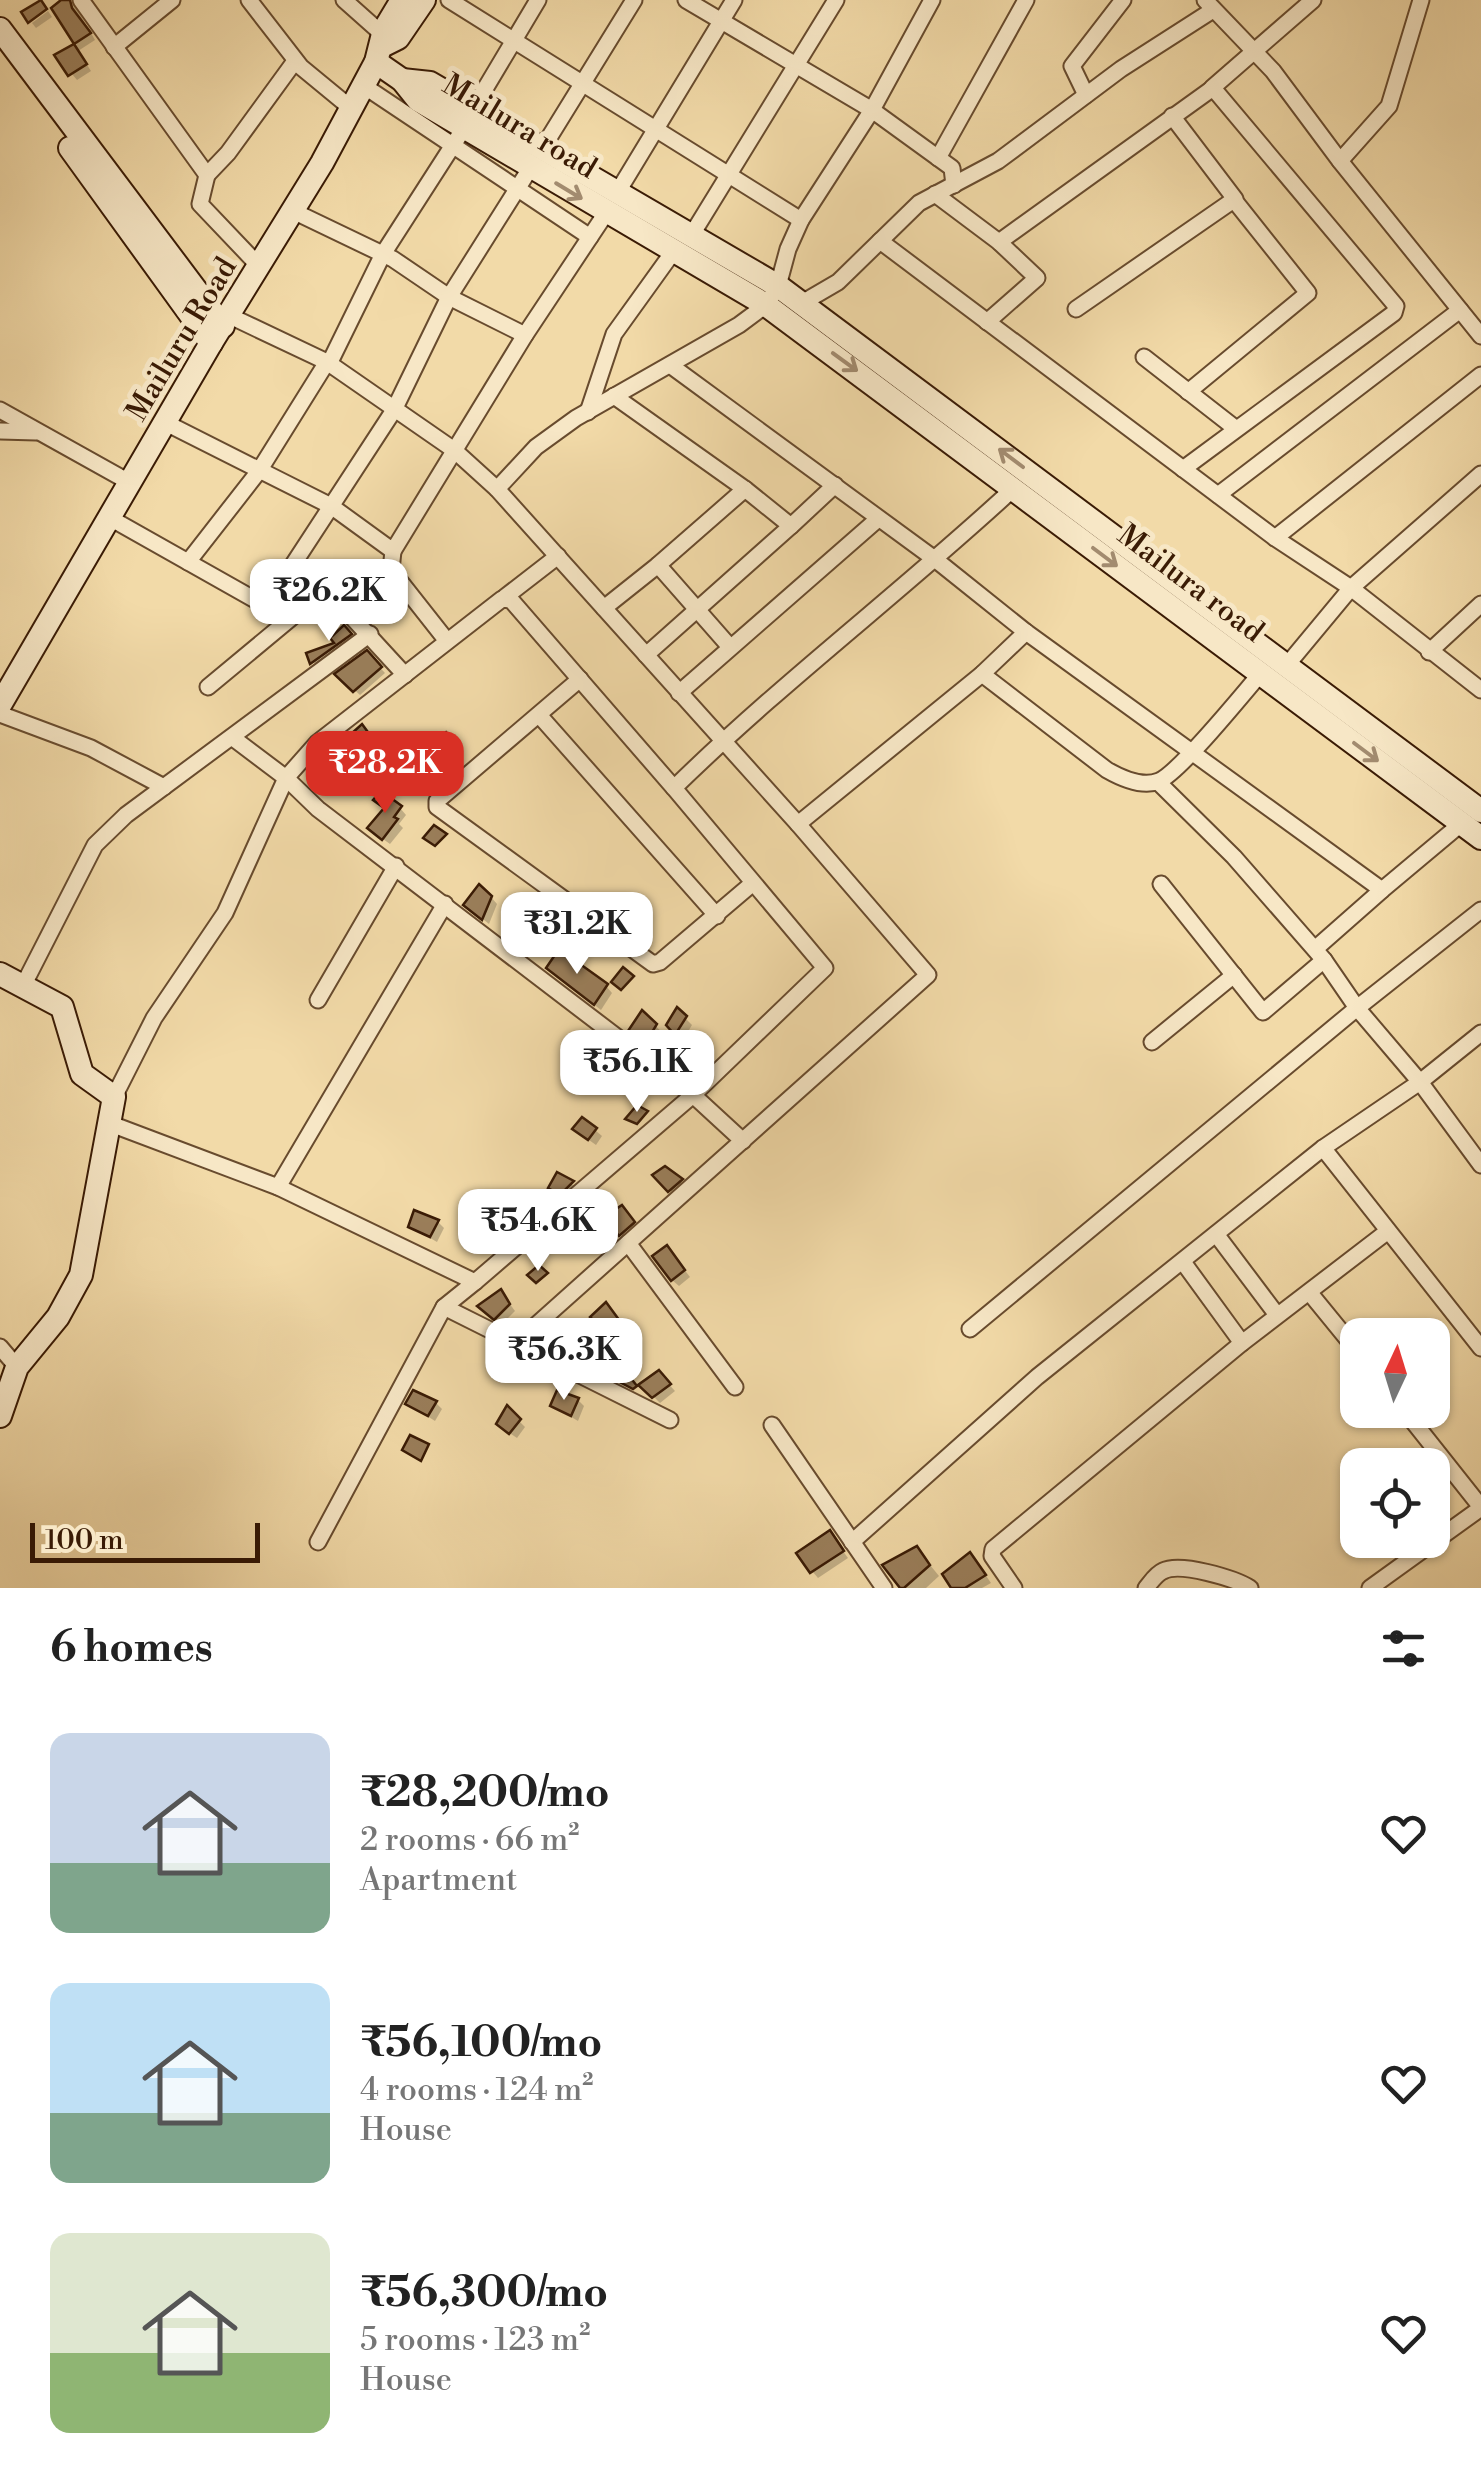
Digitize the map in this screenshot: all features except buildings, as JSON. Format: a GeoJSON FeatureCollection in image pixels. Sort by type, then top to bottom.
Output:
{"type":"FeatureCollection","features":[{"type":"Feature","properties":{"kind":"street"},"geometry":{"type":"LineString","coordinates":[[81,0],[207,175]]}},
{"type":"Feature","properties":{"kind":"street"},"geometry":{"type":"LineString","coordinates":[[114,47],[172,0]]}},
{"type":"Feature","properties":{"kind":"street"},"geometry":{"type":"LineString","coordinates":[[249,0],[295,60],[352,108]]}},
{"type":"Feature","properties":{"kind":"street"},"geometry":{"type":"LineString","coordinates":[[344,0],[383,46],[424,0]]}},
{"type":"Feature","properties":{"kind":"street","name":"Mailuru Road"},"geometry":{"type":"LineString","coordinates":[[0,705],[352,108],[402,0]]}},
{"type":"Feature","properties":{"kind":"street"},"geometry":{"type":"LineString","coordinates":[[449,0],[801,220]]}},
{"type":"Feature","properties":{"kind":"street"},"geometry":{"type":"LineString","coordinates":[[188,562],[259,471],[330,362],[382,254],[464,128],[538,0]]}},
{"type":"Feature","properties":{"kind":"street"},"geometry":{"type":"LineString","coordinates":[[110,518],[266,606],[394,410],[449,297],[634,0]]}},
{"type":"Feature","properties":{"kind":"street"},"geometry":{"type":"LineString","coordinates":[[686,0],[872,110],[952,168],[954,185]]}},
{"type":"Feature","properties":{"kind":"street"},"geometry":{"type":"LineString","coordinates":[[447,641],[391,570],[394,551],[734,0]]}},
{"type":"Feature","properties":{"kind":"street"},"geometry":{"type":"LineString","coordinates":[[692,236],[836,0]]}},
{"type":"Feature","properties":{"kind":"street"},"geometry":{"type":"LineString","coordinates":[[497,488],[536,446],[614,396],[739,325],[772,295],[801,220],[872,110],[932,0]]}},
{"type":"Feature","properties":{"kind":"street"},"geometry":{"type":"LineString","coordinates":[[938,158],[1026,0]]}},
{"type":"Feature","properties":{"kind":"street"},"geometry":{"type":"LineString","coordinates":[[1086,95],[1072,66],[1123,0]]}},
{"type":"Feature","properties":{"kind":"street"},"geometry":{"type":"LineString","coordinates":[[999,242],[1212,88],[1314,0]]}},
{"type":"Feature","properties":{"kind":"street"},"geometry":{"type":"LineString","coordinates":[[1340,161],[1389,106],[1421,0]]}},
{"type":"Feature","properties":{"kind":"street"},"geometry":{"type":"LineString","coordinates":[[802,303],[838,282],[919,204],[998,161],[1209,5],[1256,52],[1481,336]]}},
{"type":"Feature","properties":{"kind":"street"},"geometry":{"type":"LineString","coordinates":[[0,29],[221,328]]}},
{"type":"Feature","properties":{"kind":"street","name":"Mailura road"},"geometry":{"type":"LineString","coordinates":[[383,46],[402,80],[430,83],[464,128],[536,158],[612,203],[673,252],[772,295],[802,303],[1286,665],[1471,817],[1481,838]]}},
{"type":"Feature","properties":{"kind":"street"},"geometry":{"type":"LineString","coordinates":[[0,52],[221,328],[327,362],[454,450],[497,488],[928,975],[516,1343]]}},
{"type":"Feature","properties":{"kind":"street"},"geometry":{"type":"LineString","coordinates":[[259,266],[200,204],[207,175],[228,153],[295,60]]}},
{"type":"Feature","properties":{"kind":"street"},"geometry":{"type":"LineString","coordinates":[[364,86],[464,128],[518,189],[590,237]]}},
{"type":"Feature","properties":{"kind":"street"},"geometry":{"type":"LineString","coordinates":[[1182,469],[1396,309],[1212,88]]}},
{"type":"Feature","properties":{"kind":"street"},"geometry":{"type":"LineString","coordinates":[[1172,116],[1308,292],[1188,392]]}},
{"type":"Feature","properties":{"kind":"street"},"geometry":{"type":"LineString","coordinates":[[935,194],[999,242],[1038,280],[987,322]]}},
{"type":"Feature","properties":{"kind":"street"},"geometry":{"type":"LineString","coordinates":[[1076,309],[1234,200]]}},
{"type":"Feature","properties":{"kind":"street","name":"Mailura road"},"geometry":{"type":"LineString","coordinates":[[612,203],[692,236],[1014,488],[1261,673],[1471,817]]}},
{"type":"Feature","properties":{"kind":"street"},"geometry":{"type":"LineString","coordinates":[[293,211],[382,254],[449,297],[525,335]]}},
{"type":"Feature","properties":{"kind":"street"},"geometry":{"type":"LineString","coordinates":[[880,241],[1275,538],[1350,588],[1480,689]]}},
{"type":"Feature","properties":{"kind":"street"},"geometry":{"type":"LineString","coordinates":[[588,412],[614,334],[673,252]]}},
{"type":"Feature","properties":{"kind":"street"},"geometry":{"type":"LineString","coordinates":[[1218,495],[1460,310]]}},
{"type":"Feature","properties":{"kind":"street"},"geometry":{"type":"LineString","coordinates":[[1144,357],[1235,428]]}},
{"type":"Feature","properties":{"kind":"street"},"geometry":{"type":"LineString","coordinates":[[670,364],[936,560],[1026,632],[1382,890]]}},
{"type":"Feature","properties":{"kind":"street"},"geometry":{"type":"LineString","coordinates":[[1275,538],[1481,375]]}},
{"type":"Feature","properties":{"kind":"street"},"geometry":{"type":"LineString","coordinates":[[614,396],[746,489],[791,526]]}},
{"type":"Feature","properties":{"kind":"street"},"geometry":{"type":"LineString","coordinates":[[0,410],[129,482]]}},
{"type":"Feature","properties":{"kind":"street"},"geometry":{"type":"LineString","coordinates":[[166,423],[331,506],[394,551]]}},
{"type":"Feature","properties":{"kind":"street"},"geometry":{"type":"LineString","coordinates":[[0,431],[40,432]]}},
{"type":"Feature","properties":{"kind":"street"},"geometry":{"type":"LineString","coordinates":[[1286,665],[1350,588],[1481,474]]}},
{"type":"Feature","properties":{"kind":"street"},"geometry":{"type":"LineString","coordinates":[[646,655],[835,485]]}},
{"type":"Feature","properties":{"kind":"street"},"geometry":{"type":"LineString","coordinates":[[674,788],[722,741],[936,560],[1014,488]]}},
{"type":"Feature","properties":{"kind":"street"},"geometry":{"type":"LineString","coordinates":[[604,608],[746,489]]}},
{"type":"Feature","properties":{"kind":"street"},"geometry":{"type":"LineString","coordinates":[[680,693],[878,519]]}},
{"type":"Feature","properties":{"kind":"street"},"geometry":{"type":"LineString","coordinates":[[0,1416],[17,1367],[58,1317],[81,1275],[114,1098],[154,1018],[225,913],[286,778],[317,743],[558,556]]}},
{"type":"Feature","properties":{"kind":"street"},"geometry":{"type":"LineString","coordinates":[[658,566],[730,646]]}},
{"type":"Feature","properties":{"kind":"street"},"geometry":{"type":"LineString","coordinates":[[208,688],[326,589],[405,676]]}},
{"type":"Feature","properties":{"kind":"street"},"geometry":{"type":"LineString","coordinates":[[318,1542],[444,1307],[693,1095],[825,968],[580,679],[505,597]]}},
{"type":"Feature","properties":{"kind":"street"},"geometry":{"type":"LineString","coordinates":[[1429,652],[1481,604]]}},
{"type":"Feature","properties":{"kind":"street"},"geometry":{"type":"LineString","coordinates":[[798,824],[982,674],[1026,632]]}},
{"type":"Feature","properties":{"kind":"street"},"geometry":{"type":"LineString","coordinates":[[114,1098],[82,1074],[62,1007],[6,980],[95,845],[126,815],[370,634]]}},
{"type":"Feature","properties":{"kind":"street"},"geometry":{"type":"LineString","coordinates":[[1158,782],[1192,751],[1261,673]]}},
{"type":"Feature","properties":{"kind":"street"},"geometry":{"type":"LineString","coordinates":[[982,674],[1107,770],[1127,780],[1158,782],[1234,857],[1319,955],[1357,1008],[1478,1154]]}},
{"type":"Feature","properties":{"kind":"street"},"geometry":{"type":"LineString","coordinates":[[580,679],[437,801],[437,808],[653,964],[753,883]]}},
{"type":"Feature","properties":{"kind":"street"},"geometry":{"type":"LineString","coordinates":[[0,714],[90,748],[164,787]]}},
{"type":"Feature","properties":{"kind":"street"},"geometry":{"type":"LineString","coordinates":[[539,715],[717,916]]}},
{"type":"Feature","properties":{"kind":"street"},"geometry":{"type":"LineString","coordinates":[[233,738],[286,778],[318,809],[693,1095],[743,1141]]}},
{"type":"Feature","properties":{"kind":"street"},"geometry":{"type":"LineString","coordinates":[[1161,884],[1262,1012],[1382,890],[1471,817]]}},
{"type":"Feature","properties":{"kind":"street"},"geometry":{"type":"LineString","coordinates":[[318,1000],[396,866]]}},
{"type":"Feature","properties":{"kind":"street"},"geometry":{"type":"LineString","coordinates":[[278,1187],[445,904]]}},
{"type":"Feature","properties":{"kind":"street"},"geometry":{"type":"LineString","coordinates":[[970,1329],[1481,910]]}},
{"type":"Feature","properties":{"kind":"street"},"geometry":{"type":"LineString","coordinates":[[1152,1042],[1234,975]]}},
{"type":"Feature","properties":{"kind":"street"},"geometry":{"type":"LineString","coordinates":[[852,1542],[1037,1377],[1323,1148],[1420,1082],[1481,1033]]}},
{"type":"Feature","properties":{"kind":"street"},"geometry":{"type":"LineString","coordinates":[[111,1124],[278,1187],[475,1282]]}},
{"type":"Feature","properties":{"kind":"street"},"geometry":{"type":"LineString","coordinates":[[1323,1148],[1481,1348]]}},
{"type":"Feature","properties":{"kind":"street"},"geometry":{"type":"LineString","coordinates":[[1014,1588],[992,1556],[993,1548],[1242,1343],[1388,1231]]}},
{"type":"Feature","properties":{"kind":"street"},"geometry":{"type":"LineString","coordinates":[[1216,1234],[1277,1315]]}},
{"type":"Feature","properties":{"kind":"street"},"geometry":{"type":"LineString","coordinates":[[628,1243],[735,1387]]}},
{"type":"Feature","properties":{"kind":"street"},"geometry":{"type":"LineString","coordinates":[[1183,1262],[1242,1343]]}},
{"type":"Feature","properties":{"kind":"street"},"geometry":{"type":"LineString","coordinates":[[1309,1292],[1340,1330]]}},
{"type":"Feature","properties":{"kind":"street"},"geometry":{"type":"LineString","coordinates":[[444,1307],[670,1420]]}},
{"type":"Feature","properties":{"kind":"street"},"geometry":{"type":"LineString","coordinates":[[0,1347],[17,1367]]}},
{"type":"Feature","properties":{"kind":"street"},"geometry":{"type":"LineString","coordinates":[[772,1425],[884,1588]]}},
{"type":"Feature","properties":{"kind":"street"},"geometry":{"type":"LineString","coordinates":[[1370,1588],[1481,1508],[1418,1428]]}},
{"type":"Feature","properties":{"kind":"street"},"geometry":{"type":"LineString","coordinates":[[1146,1588],[1160,1572],[1174,1568],[1222,1576],[1250,1588]]}}]}
